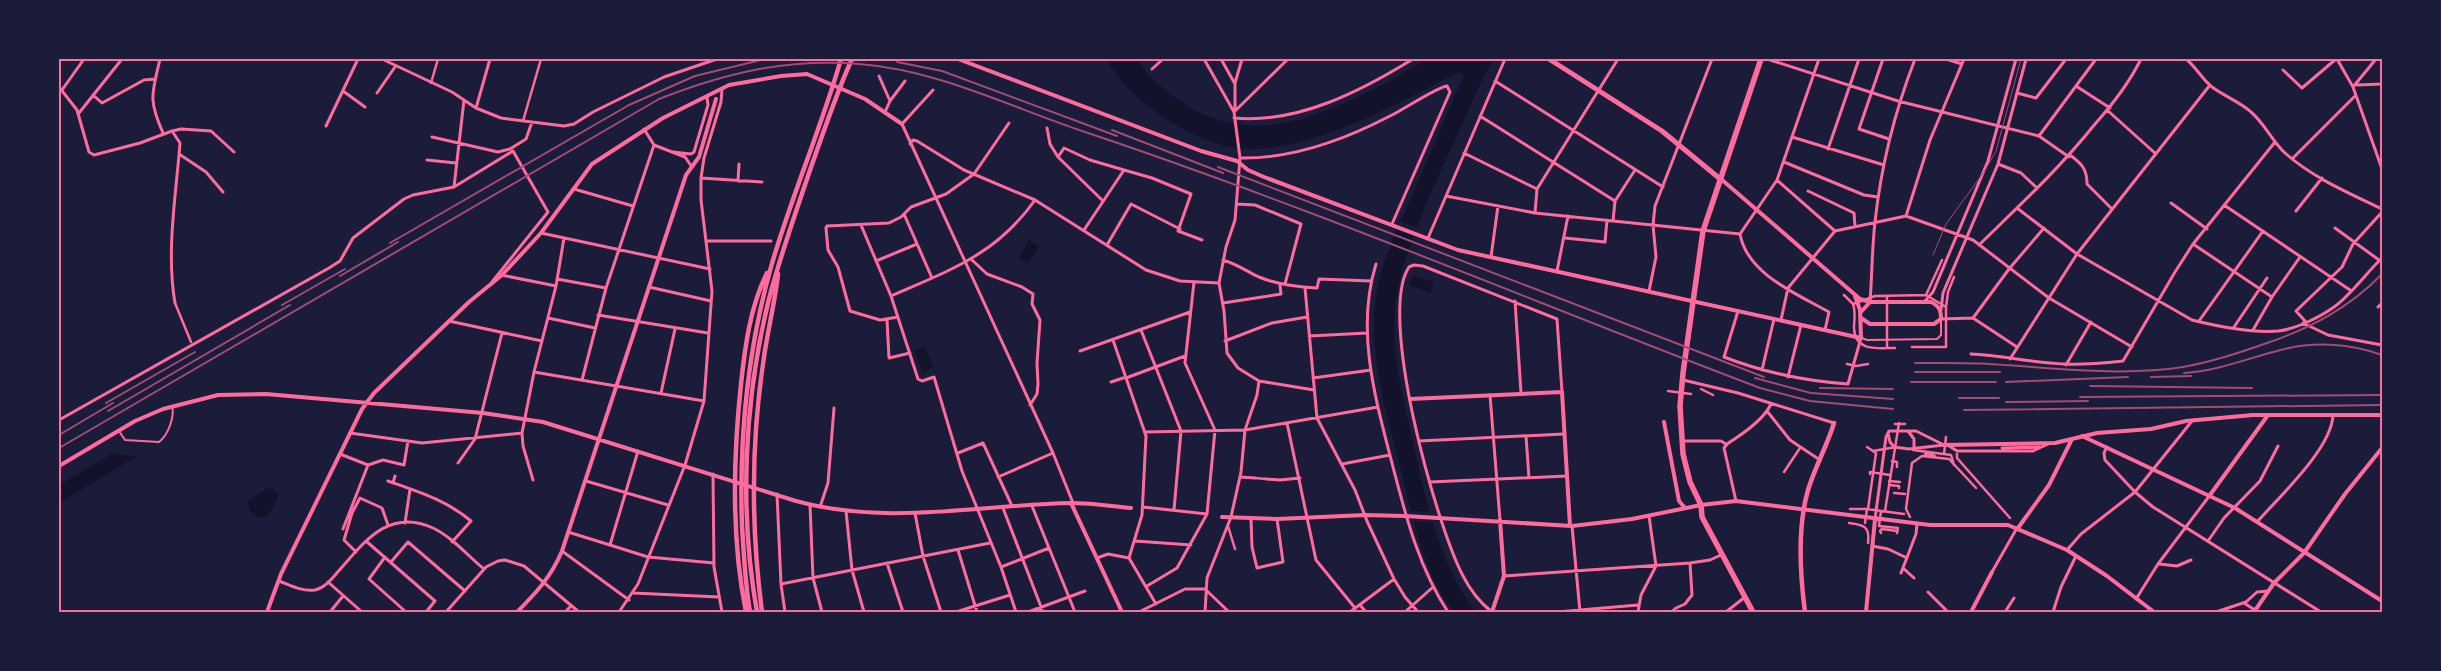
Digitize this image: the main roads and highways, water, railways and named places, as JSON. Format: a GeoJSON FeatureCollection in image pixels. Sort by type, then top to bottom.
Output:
{"type":"FeatureCollection","features":[{"type":"Feature","properties":{"kind":"highway"},"geometry":{"type":"LineString","coordinates":[[1753,612],[1702,517],[1701,505],[1690,482],[1682,441],[1680,406],[1703,231],[1719,178],[1761,59]]}},
{"type":"Feature","properties":{"kind":"main road"},"geometry":{"type":"LineString","coordinates":[[750,612],[747,595],[741,480],[742,431],[752,351],[771,266],[840,59]]}},
{"type":"Feature","properties":{"kind":"main road"},"geometry":{"type":"LineString","coordinates":[[757,612],[747,495],[748,431],[758,353],[779,262],[840,85],[852,59]]}},
{"type":"Feature","properties":{"kind":"main road"},"geometry":{"type":"LineString","coordinates":[[1549,59],[1656,127],[1719,178]]}},
{"type":"Feature","properties":{"kind":"main road"},"geometry":{"type":"LineString","coordinates":[[762,612],[757,574],[754,486],[755,431],[764,356],[775,300],[779,262]]}},
{"type":"Feature","properties":{"kind":"main road"},"geometry":{"type":"LineString","coordinates":[[746,612],[740,575],[735,480],[736,430],[745,354],[757,296],[771,266]]}},
{"type":"Feature","properties":{"kind":"main road"},"geometry":{"type":"LineString","coordinates":[[1805,612],[1802,568],[1804,509],[1808,490],[1834,423]]}},
{"type":"Feature","properties":{"kind":"tram line"},"geometry":{"type":"LineString","coordinates":[[1933,255],[1946,224],[1984,172],[1996,151],[2021,59]]}},
{"type":"Feature","properties":{"kind":"railway"},"geometry":{"type":"LineString","coordinates":[[390,243],[629,105],[695,76],[765,59]]}},
{"type":"Feature","properties":{"kind":"railway"},"geometry":{"type":"LineString","coordinates":[[897,62],[942,71],[1117,136]]}},
{"type":"Feature","properties":{"kind":"railway"},"geometry":{"type":"LineString","coordinates":[[59,448],[659,99],[733,75],[807,63],[859,64],[889,68],[947,82],[1257,193],[1760,388],[1810,401],[1893,409]]}},
{"type":"Feature","properties":{"kind":"railway"},"geometry":{"type":"LineString","coordinates":[[1112,130],[1223,173]]}},
{"type":"Feature","properties":{"kind":"railway"},"geometry":{"type":"LineString","coordinates":[[1218,167],[1764,377]]}},
{"type":"Feature","properties":{"kind":"railway"},"geometry":{"type":"LineString","coordinates":[[340,276],[398,242]]}},
{"type":"Feature","properties":{"kind":"railway"},"geometry":{"type":"LineString","coordinates":[[282,305],[345,269]]}},
{"type":"Feature","properties":{"kind":"railway"},"geometry":{"type":"LineString","coordinates":[[1915,363],[1982,363],[2072,370],[2117,371],[2161,370],[2204,363],[2236,354],[2314,324],[2343,307],[2382,274]]}},
{"type":"Feature","properties":{"kind":"railway"},"geometry":{"type":"LineString","coordinates":[[108,411],[290,305]]}},
{"type":"Feature","properties":{"kind":"railway"},"geometry":{"type":"LineString","coordinates":[[2184,373],[2220,367],[2277,351],[2303,346],[2343,346],[2382,355]]}},
{"type":"Feature","properties":{"kind":"railway"},"geometry":{"type":"LineString","coordinates":[[106,403],[195,352]]}},
{"type":"Feature","properties":{"kind":"railway"},"geometry":{"type":"LineString","coordinates":[[1915,372],[2000,372]]}},
{"type":"Feature","properties":{"kind":"railway"},"geometry":{"type":"LineString","coordinates":[[2151,377],[2191,376]]}},
{"type":"Feature","properties":{"kind":"railway"},"geometry":{"type":"LineString","coordinates":[[2006,382],[2128,377]]}},
{"type":"Feature","properties":{"kind":"railway"},"geometry":{"type":"LineString","coordinates":[[1755,378],[1811,393],[1893,399]]}},
{"type":"Feature","properties":{"kind":"railway"},"geometry":{"type":"LineString","coordinates":[[1911,382],[1996,382]]}},
{"type":"Feature","properties":{"kind":"railway"},"geometry":{"type":"LineString","coordinates":[[2090,386],[2252,388]]}},
{"type":"Feature","properties":{"kind":"railway"},"geometry":{"type":"LineString","coordinates":[[1820,388],[1893,389]]}},
{"type":"Feature","properties":{"kind":"railway"},"geometry":{"type":"LineString","coordinates":[[2080,397],[2382,395]]}},
{"type":"Feature","properties":{"kind":"railway"},"geometry":{"type":"LineString","coordinates":[[1959,398],[1999,398]]}},
{"type":"Feature","properties":{"kind":"railway"},"geometry":{"type":"LineString","coordinates":[[2006,402],[2088,401]]}},
{"type":"Feature","properties":{"kind":"railway"},"geometry":{"type":"LineString","coordinates":[[59,435],[113,403]]}},
{"type":"Feature","properties":{"kind":"railway"},"geometry":{"type":"LineString","coordinates":[[1964,410],[2382,405]]}}]}
